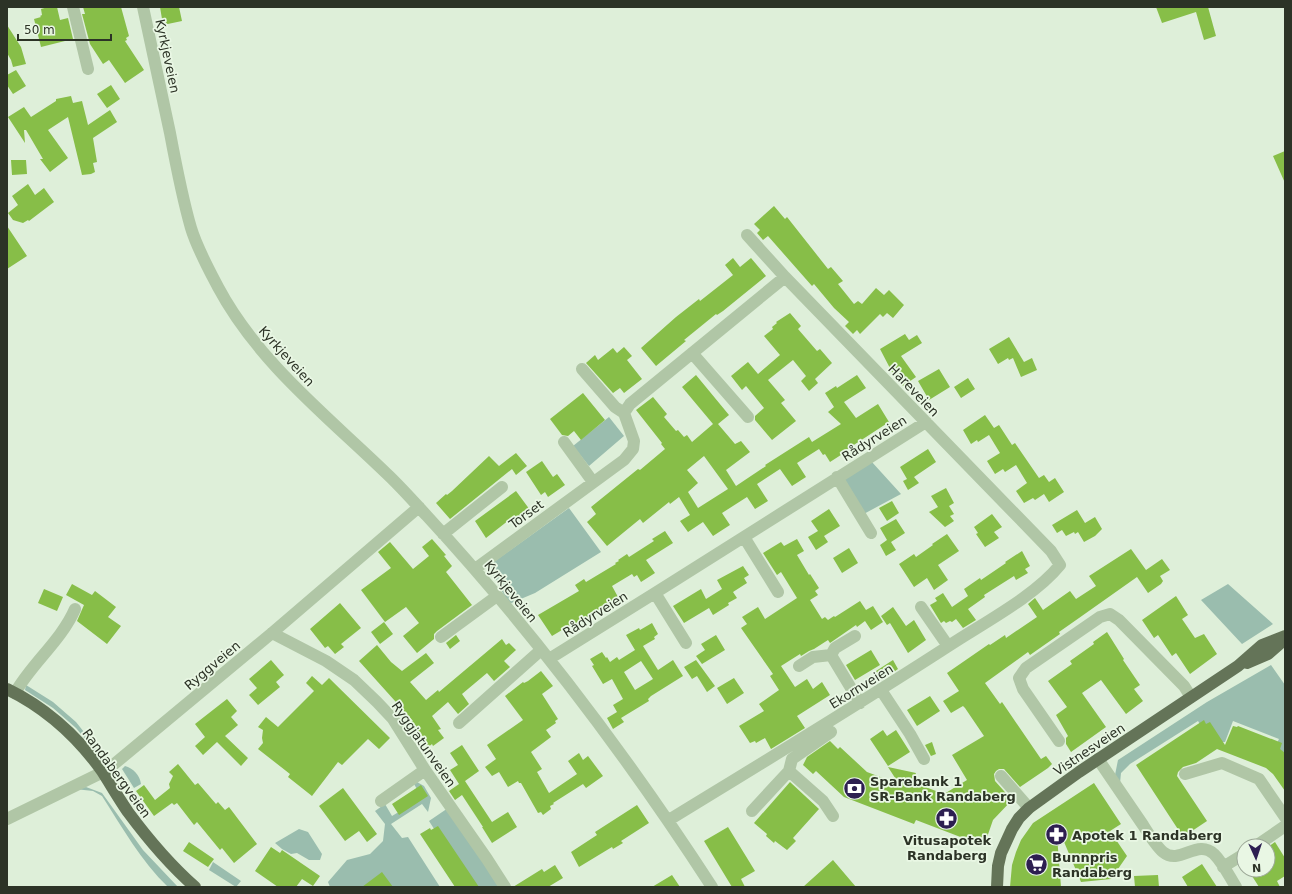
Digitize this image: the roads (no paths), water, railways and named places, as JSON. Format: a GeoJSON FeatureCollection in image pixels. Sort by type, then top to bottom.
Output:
{"type":"FeatureCollection","features":[{"type":"Feature","properties":{"kind":"main road","name":"Vistnesveien"},"geometry":{"type":"LineString","coordinates":[[997,887],[998,866],[1001,853],[1012,829],[1029,808],[1098,759],[1238,666],[1268,654],[1285,638]]}},
{"type":"Feature","properties":{"kind":"main road","name":"Randabergveien"},"geometry":{"type":"LineString","coordinates":[[10,691],[31,701],[66,728],[82,744],[103,772],[128,811],[156,848],[175,870],[194,887]]}},
{"type":"Feature","properties":{"kind":"street"},"geometry":{"type":"LineString","coordinates":[[73,7],[88,69]]}},
{"type":"Feature","properties":{"kind":"street","name":"Kyrkjeveien"},"geometry":{"type":"LineString","coordinates":[[143,7],[192,230],[204,259],[236,318],[256,344],[292,385],[389,476],[475,569],[545,654],[634,771],[669,820],[712,887]]}},
{"type":"Feature","properties":{"kind":"street","name":"Hareveien"},"geometry":{"type":"LineString","coordinates":[[747,235],[785,277],[1051,551],[1060,565]]}},
{"type":"Feature","properties":{"kind":"street"},"geometry":{"type":"LineString","coordinates":[[624,413],[630,404],[785,277]]}},
{"type":"Feature","properties":{"kind":"street"},"geometry":{"type":"LineString","coordinates":[[692,353],[748,417]]}},
{"type":"Feature","properties":{"kind":"street","name":"Torset"},"geometry":{"type":"LineString","coordinates":[[475,569],[624,460],[633,449],[634,441],[624,413],[615,407],[582,369]]}},
{"type":"Feature","properties":{"kind":"street","name":"Rådyrveien"},"geometry":{"type":"LineString","coordinates":[[545,654],[655,593],[926,422]]}},
{"type":"Feature","properties":{"kind":"street"},"geometry":{"type":"LineString","coordinates":[[564,442],[593,482]]}},
{"type":"Feature","properties":{"kind":"street","name":"Rådyrveien"},"geometry":{"type":"LineString","coordinates":[[837,477],[871,532]]}},
{"type":"Feature","properties":{"kind":"street"},"geometry":{"type":"LineString","coordinates":[[443,534],[502,487]]}},
{"type":"Feature","properties":{"kind":"street","name":"Ryggveien"},"geometry":{"type":"LineString","coordinates":[[7,819],[103,772],[272,633],[419,507]]}},
{"type":"Feature","properties":{"kind":"street"},"geometry":{"type":"LineString","coordinates":[[744,537],[778,592]]}},
{"type":"Feature","properties":{"kind":"street","name":"Ekornveien"},"geometry":{"type":"LineString","coordinates":[[669,820],[881,690],[1023,598],[1050,576],[1060,565]]}},
{"type":"Feature","properties":{"kind":"street"},"geometry":{"type":"LineString","coordinates":[[655,593],[686,643]]}},
{"type":"Feature","properties":{"kind":"street"},"geometry":{"type":"LineString","coordinates":[[441,637],[497,596]]}},
{"type":"Feature","properties":{"kind":"street"},"geometry":{"type":"LineString","coordinates":[[921,607],[948,646]]}},
{"type":"Feature","properties":{"kind":"street"},"geometry":{"type":"LineString","coordinates":[[10,691],[22,679],[66,625],[75,609]]}},
{"type":"Feature","properties":{"kind":"street"},"geometry":{"type":"LineString","coordinates":[[1059,741],[1023,689],[1019,678],[1026,668],[1100,617],[1110,614],[1119,620],[1184,686],[1191,697]]}},
{"type":"Feature","properties":{"kind":"street","name":"Ryggjatunveien"},"geometry":{"type":"LineString","coordinates":[[272,633],[326,662],[358,684],[377,702],[393,720],[425,770],[505,887]]}},
{"type":"Feature","properties":{"kind":"street"},"geometry":{"type":"LineString","coordinates":[[831,655],[836,648],[855,636]]}},
{"type":"Feature","properties":{"kind":"street"},"geometry":{"type":"LineString","coordinates":[[459,723],[545,654]]}},
{"type":"Feature","properties":{"kind":"street"},"geometry":{"type":"LineString","coordinates":[[799,666],[813,656],[831,655]]}},
{"type":"Feature","properties":{"kind":"street"},"geometry":{"type":"LineString","coordinates":[[831,655],[860,703]]}},
{"type":"Feature","properties":{"kind":"street"},"geometry":{"type":"LineString","coordinates":[[881,690],[910,734],[924,759]]}},
{"type":"Feature","properties":{"kind":"street"},"geometry":{"type":"LineString","coordinates":[[752,811],[789,772],[792,759],[831,732]]}},
{"type":"Feature","properties":{"kind":"street"},"geometry":{"type":"LineString","coordinates":[[1098,759],[1163,852],[1171,856],[1184,855],[1196,848],[1206,849],[1214,854],[1236,887]]}},
{"type":"Feature","properties":{"kind":"street"},"geometry":{"type":"LineString","coordinates":[[1186,774],[1222,762],[1259,780],[1285,817]]}},
{"type":"Feature","properties":{"kind":"street"},"geometry":{"type":"LineString","coordinates":[[381,801],[425,770]]}},
{"type":"Feature","properties":{"kind":"street"},"geometry":{"type":"LineString","coordinates":[[789,772],[823,801],[833,816]]}},
{"type":"Feature","properties":{"kind":"street"},"geometry":{"type":"LineString","coordinates":[[1001,776],[1029,808]]}},
{"type":"Feature","properties":{"kind":"street"},"geometry":{"type":"LineString","coordinates":[[1268,838],[1285,826]]}},
{"type":"Feature","properties":{"kind":"street"},"geometry":{"type":"LineString","coordinates":[[1224,867],[1236,859]]}},
{"type":"Feature","properties":{"kind":"place","name":"Sparebank 1 SR-Bank Randaberg"},"geometry":{"type":"Point","coordinates":[854,788]}},
{"type":"Feature","properties":{"kind":"place","name":"Vitusapotek Randaberg"},"geometry":{"type":"Point","coordinates":[947,818]}},
{"type":"Feature","properties":{"kind":"place","name":"Apotek 1 Randaberg"},"geometry":{"type":"Point","coordinates":[1056,835]}},
{"type":"Feature","properties":{"kind":"place","name":"Bunnpris Randaberg"},"geometry":{"type":"Point","coordinates":[1036,864]}}]}
